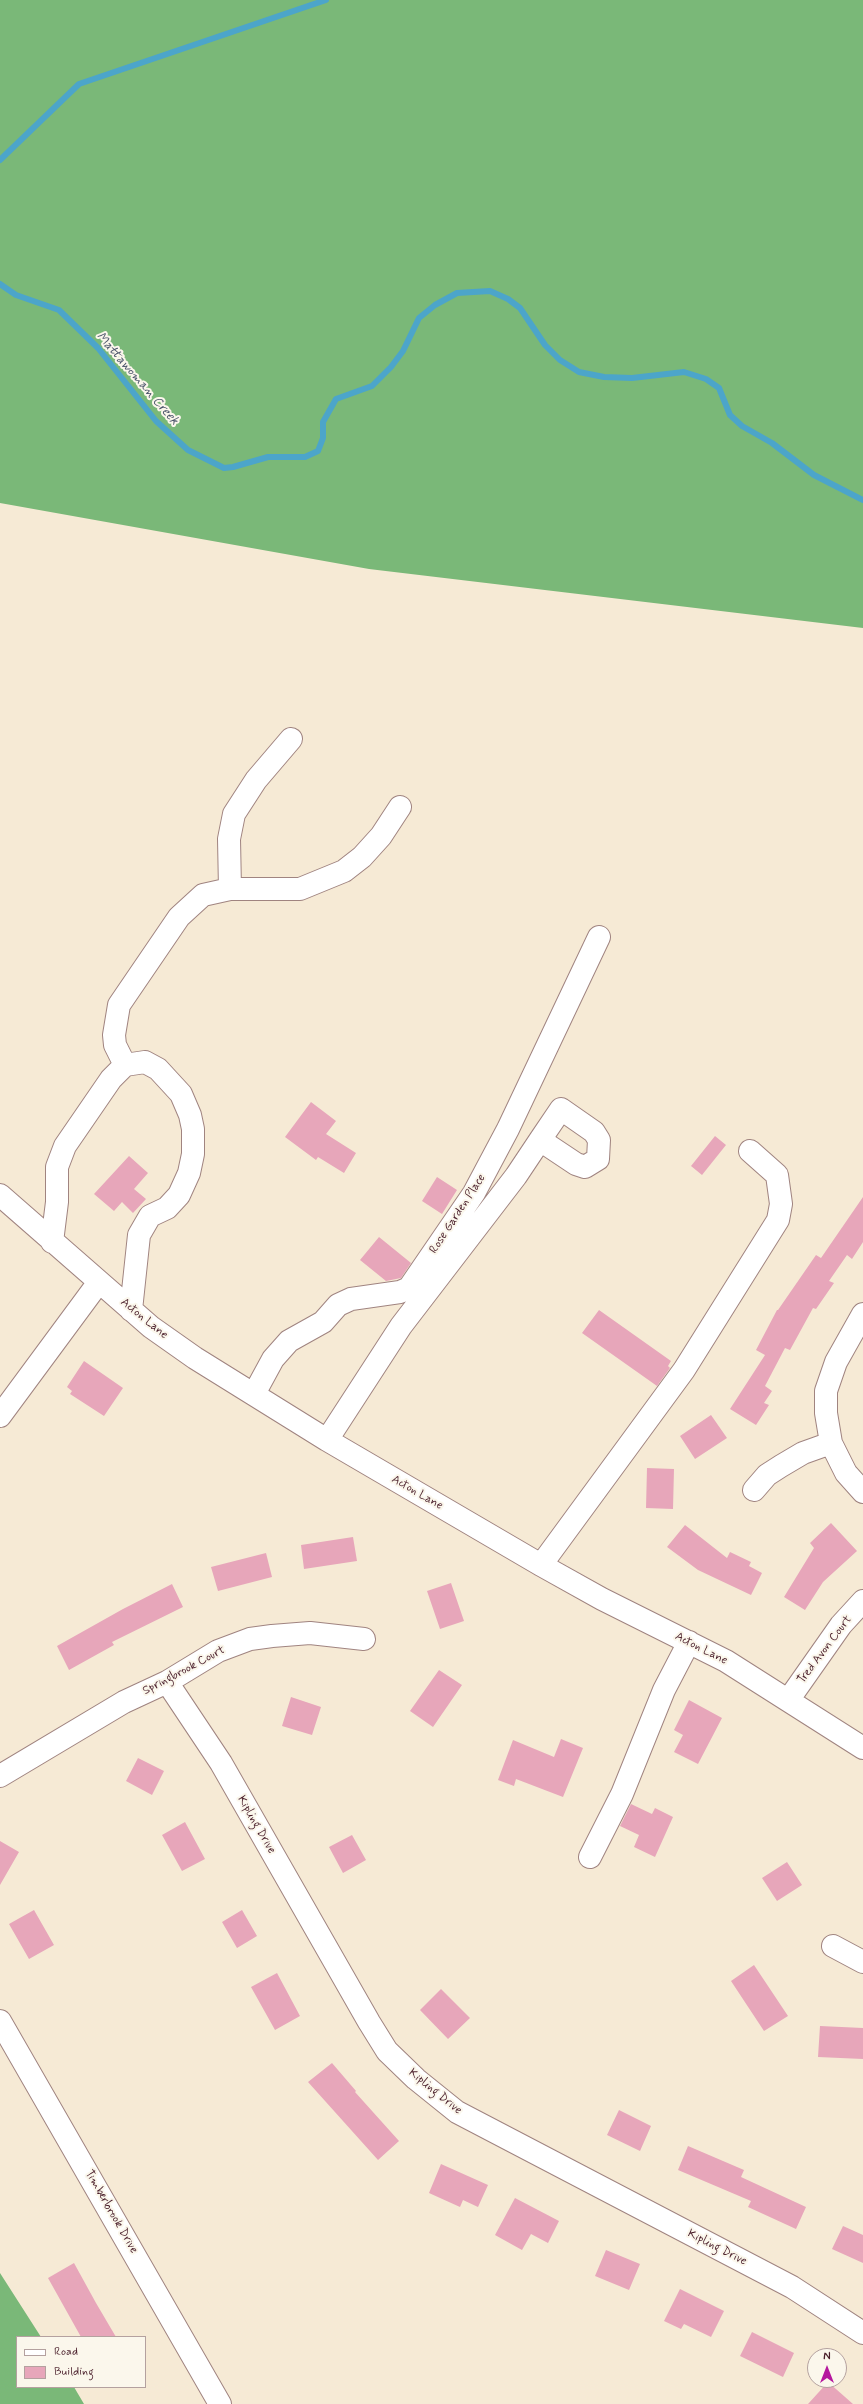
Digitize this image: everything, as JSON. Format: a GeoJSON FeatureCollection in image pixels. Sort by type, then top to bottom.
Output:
{"type":"FeatureCollection","features":[{"type":"Feature","properties":{"kind":"street"},"geometry":{"type":"LineString","coordinates":[[230,889],[228,839],[234,814],[256,780],[291,739]]}},
{"type":"Feature","properties":{"kind":"street"},"geometry":{"type":"LineString","coordinates":[[125,1065],[115,1045],[114,1035],[119,1005],[179,917],[204,895],[230,889],[300,889],[344,871],[362,856],[381,836],[400,807]]}},
{"type":"Feature","properties":{"kind":"street","name":"Rose Garden Place"},"geometry":{"type":"LineString","coordinates":[[254,1394],[273,1360],[289,1341],[323,1322],[338,1305],[351,1299],[400,1292],[409,1288],[478,1186],[508,1129],[599,937]]}},
{"type":"Feature","properties":{"kind":"street"},"geometry":{"type":"LineString","coordinates":[[52,1242],[57,1202],[57,1167],[65,1146],[111,1079],[125,1065],[145,1062],[158,1069],[181,1094],[193,1129],[192,1160],[189,1173],[179,1195],[167,1208],[150,1216],[139,1236],[130,1310]]}},
{"type":"Feature","properties":{"kind":"street"},"geometry":{"type":"LineString","coordinates":[[327,1440],[401,1326],[516,1176],[540,1140]]}},
{"type":"Feature","properties":{"kind":"street"},"geometry":{"type":"LineString","coordinates":[[541,1565],[684,1370],[778,1220],[781,1204],[776,1175],[750,1151]]}},
{"type":"Feature","properties":{"kind":"street","name":"Acton Lane"},"geometry":{"type":"LineString","coordinates":[[0,1195],[130,1310],[195,1358],[327,1440],[541,1565],[602,1599],[726,1661],[863,1748]]}},
{"type":"Feature","properties":{"kind":"street"},"geometry":{"type":"LineString","coordinates":[[0,1416],[98,1282]]}},
{"type":"Feature","properties":{"kind":"street"},"geometry":{"type":"LineString","coordinates":[[863,1314],[836,1362],[826,1391],[826,1413],[831,1443],[846,1473],[863,1492]]}},
{"type":"Feature","properties":{"kind":"street"},"geometry":{"type":"LineString","coordinates":[[754,1490],[767,1475],[781,1466],[803,1453],[831,1443]]}},
{"type":"Feature","properties":{"kind":"street","name":"Tred Avon Court"},"geometry":{"type":"LineString","coordinates":[[788,1699],[841,1625],[863,1601]]}},
{"type":"Feature","properties":{"kind":"street","name":"Springbrook Court"},"geometry":{"type":"LineString","coordinates":[[0,1776],[124,1702],[167,1682],[218,1651],[250,1639],[310,1633],[364,1638]]}},
{"type":"Feature","properties":{"kind":"street"},"geometry":{"type":"LineString","coordinates":[[590,1857],[622,1794],[664,1690],[689,1642]]}},
{"type":"Feature","properties":{"kind":"street","name":"Kipling Drive"},"geometry":{"type":"LineString","coordinates":[[167,1682],[221,1763],[387,2051],[416,2078],[457,2112],[792,2287],[863,2333]]}},
{"type":"Feature","properties":{"kind":"street"},"geometry":{"type":"LineString","coordinates":[[833,1946],[863,1962]]}},
{"type":"Feature","properties":{"kind":"street","name":"Timberbrook Drive"},"geometry":{"type":"LineString","coordinates":[[0,2021],[220,2404]]}},
{"type":"Feature","properties":{"kind":"green space"},"geometry":{"type":"Polygon","coordinates":[[[0,0],[863,0],[863,628],[369,569],[0,503],[0,0]]]}},
{"type":"Feature","properties":{"kind":"green space"},"geometry":{"type":"Polygon","coordinates":[[[0,2273],[40,2336],[16,2336],[16,2388],[75,2388],[84,2404],[0,2404],[0,2273]]]}},
{"type":"Feature","properties":{"kind":"building"},"geometry":{"type":"Polygon","coordinates":[[[311,1102],[336,1121],[326,1134],[356,1153],[344,1173],[318,1157],[316,1160],[285,1137],[311,1102]]]}},
{"type":"Feature","properties":{"kind":"building"},"geometry":{"type":"Polygon","coordinates":[[[715,1136],[726,1145],[702,1175],[691,1166],[715,1136]]]}},
{"type":"Feature","properties":{"kind":"building"},"geometry":{"type":"Polygon","coordinates":[[[129,1156],[148,1173],[134,1189],[146,1199],[133,1213],[122,1202],[114,1211],[94,1194],[129,1156]]]}},
{"type":"Feature","properties":{"kind":"building"},"geometry":{"type":"Polygon","coordinates":[[[437,1177],[457,1190],[442,1214],[422,1201],[437,1177]]]}},
{"type":"Feature","properties":{"kind":"building"},"geometry":{"type":"Polygon","coordinates":[[[863,1197],[863,1242],[852,1259],[847,1255],[829,1281],[834,1283],[816,1309],[813,1308],[790,1350],[785,1348],[765,1386],[772,1391],[764,1403],[769,1405],[756,1425],[730,1409],[765,1355],[756,1350],[777,1310],[816,1255],[821,1258],[863,1197]]]}},
{"type":"Feature","properties":{"kind":"building"},"geometry":{"type":"Polygon","coordinates":[[[379,1237],[411,1263],[401,1278],[386,1281],[360,1260],[379,1237]]]}},
{"type":"Feature","properties":{"kind":"building"},"geometry":{"type":"Polygon","coordinates":[[[599,1310],[671,1361],[668,1366],[670,1368],[657,1386],[582,1333],[599,1310]]]}},
{"type":"Feature","properties":{"kind":"building"},"geometry":{"type":"Polygon","coordinates":[[[84,1361],[123,1388],[104,1416],[70,1394],[72,1391],[67,1387],[84,1361]]]}},
{"type":"Feature","properties":{"kind":"building"},"geometry":{"type":"Polygon","coordinates":[[[711,1415],[727,1438],[695,1459],[680,1436],[711,1415]]]}},
{"type":"Feature","properties":{"kind":"building"},"geometry":{"type":"Polygon","coordinates":[[[647,1468],[674,1469],[673,1509],[646,1508],[647,1468]]]}},
{"type":"Feature","properties":{"kind":"building"},"geometry":{"type":"Polygon","coordinates":[[[831,1523],[857,1551],[823,1582],[805,1610],[784,1597],[814,1548],[810,1543],[831,1523]]]}},
{"type":"Feature","properties":{"kind":"building"},"geometry":{"type":"Polygon","coordinates":[[[685,1525],[727,1558],[730,1552],[751,1562],[749,1566],[762,1573],[751,1595],[698,1570],[667,1547],[685,1525]]]}},
{"type":"Feature","properties":{"kind":"building"},"geometry":{"type":"Polygon","coordinates":[[[353,1537],[357,1561],[304,1569],[301,1545],[353,1537]]]}},
{"type":"Feature","properties":{"kind":"building"},"geometry":{"type":"Polygon","coordinates":[[[266,1553],[272,1577],[218,1591],[211,1567],[266,1553]]]}},
{"type":"Feature","properties":{"kind":"building"},"geometry":{"type":"Polygon","coordinates":[[[451,1583],[464,1621],[440,1629],[427,1591],[451,1583]]]}},
{"type":"Feature","properties":{"kind":"building"},"geometry":{"type":"Polygon","coordinates":[[[172,1584],[183,1607],[112,1642],[114,1645],[69,1670],[57,1646],[123,1609],[172,1584]]]}},
{"type":"Feature","properties":{"kind":"building"},"geometry":{"type":"Polygon","coordinates":[[[439,1670],[462,1685],[433,1727],[410,1711],[439,1670]]]}},
{"type":"Feature","properties":{"kind":"building"},"geometry":{"type":"Polygon","coordinates":[[[291,1697],[321,1707],[312,1735],[282,1726],[291,1697]]]}},
{"type":"Feature","properties":{"kind":"building"},"geometry":{"type":"Polygon","coordinates":[[[689,1700],[722,1718],[698,1764],[674,1752],[683,1735],[674,1730],[689,1700]]]}},
{"type":"Feature","properties":{"kind":"building"},"geometry":{"type":"Polygon","coordinates":[[[561,1739],[583,1748],[563,1797],[516,1779],[514,1786],[498,1780],[513,1740],[554,1757],[561,1739]]]}},
{"type":"Feature","properties":{"kind":"building"},"geometry":{"type":"Polygon","coordinates":[[[138,1758],[164,1771],[152,1795],[126,1781],[138,1758]]]}},
{"type":"Feature","properties":{"kind":"building"},"geometry":{"type":"Polygon","coordinates":[[[631,1804],[652,1814],[655,1808],[673,1817],[655,1857],[634,1847],[639,1835],[620,1826],[631,1804]]]}},
{"type":"Feature","properties":{"kind":"building"},"geometry":{"type":"Polygon","coordinates":[[[185,1822],[205,1859],[182,1871],[162,1835],[185,1822]]]}},
{"type":"Feature","properties":{"kind":"building"},"geometry":{"type":"Polygon","coordinates":[[[352,1835],[366,1860],[343,1873],[329,1847],[352,1835]]]}},
{"type":"Feature","properties":{"kind":"building"},"geometry":{"type":"Polygon","coordinates":[[[0,1841],[19,1852],[0,1885],[0,1841]]]}},
{"type":"Feature","properties":{"kind":"building"},"geometry":{"type":"Polygon","coordinates":[[[787,1862],[802,1885],[777,1901],[762,1878],[787,1862]]]}},
{"type":"Feature","properties":{"kind":"building"},"geometry":{"type":"Polygon","coordinates":[[[34,1910],[54,1945],[29,1959],[9,1924],[34,1910]]]}},
{"type":"Feature","properties":{"kind":"building"},"geometry":{"type":"Polygon","coordinates":[[[242,1910],[257,1936],[237,1948],[222,1922],[242,1910]]]}},
{"type":"Feature","properties":{"kind":"building"},"geometry":{"type":"Polygon","coordinates":[[[754,1965],[788,2016],[764,2031],[731,1981],[754,1965]]]}},
{"type":"Feature","properties":{"kind":"building"},"geometry":{"type":"Polygon","coordinates":[[[277,1973],[300,2016],[275,2030],[251,1987],[277,1973]]]}},
{"type":"Feature","properties":{"kind":"building"},"geometry":{"type":"Polygon","coordinates":[[[441,1989],[470,2018],[448,2039],[420,2010],[441,1989]]]}},
{"type":"Feature","properties":{"kind":"building"},"geometry":{"type":"Polygon","coordinates":[[[820,2026],[863,2028],[863,2059],[818,2057],[820,2026]]]}},
{"type":"Feature","properties":{"kind":"building"},"geometry":{"type":"Polygon","coordinates":[[[332,2063],[356,2091],[355,2092],[399,2141],[378,2160],[308,2082],[332,2063]]]}},
{"type":"Feature","properties":{"kind":"building"},"geometry":{"type":"Polygon","coordinates":[[[619,2110],[651,2126],[640,2151],[607,2135],[619,2110]]]}},
{"type":"Feature","properties":{"kind":"building"},"geometry":{"type":"Polygon","coordinates":[[[688,2146],[744,2170],[741,2177],[806,2207],[796,2229],[748,2207],[751,2201],[678,2170],[688,2146]]]}},
{"type":"Feature","properties":{"kind":"building"},"geometry":{"type":"Polygon","coordinates":[[[441,2164],[488,2185],[478,2207],[463,2200],[460,2207],[429,2193],[441,2164]]]}},
{"type":"Feature","properties":{"kind":"building"},"geometry":{"type":"Polygon","coordinates":[[[515,2198],[559,2221],[548,2243],[531,2234],[522,2250],[495,2235],[515,2198]]]}},
{"type":"Feature","properties":{"kind":"building"},"geometry":{"type":"Polygon","coordinates":[[[843,2226],[863,2235],[863,2263],[832,2249],[843,2226]]]}},
{"type":"Feature","properties":{"kind":"building"},"geometry":{"type":"Polygon","coordinates":[[[606,2250],[640,2264],[629,2290],[595,2276],[606,2250]]]}},
{"type":"Feature","properties":{"kind":"building"},"geometry":{"type":"Polygon","coordinates":[[[74,2263],[115,2336],[80,2336],[48,2278],[74,2263]]]}},
{"type":"Feature","properties":{"kind":"building"},"geometry":{"type":"Polygon","coordinates":[[[680,2289],[724,2311],[711,2337],[684,2324],[681,2329],[664,2321],[680,2289]]]}},
{"type":"Feature","properties":{"kind":"building"},"geometry":{"type":"Polygon","coordinates":[[[752,2332],[794,2353],[783,2377],[740,2356],[752,2332]]]}},
{"type":"Feature","properties":{"kind":"building"},"geometry":{"type":"Polygon","coordinates":[[[823,2388],[835,2388],[853,2404],[808,2404],[823,2388]]]}},
{"type":"Feature","properties":{"kind":"waterway"},"geometry":{"type":"LineString","coordinates":[[0,160],[79,84],[326,0]]}},
{"type":"Feature","properties":{"kind":"waterway","name":"Mattawoman Creek"},"geometry":{"type":"LineString","coordinates":[[0,284],[16,295],[59,310],[98,348],[156,421],[188,450],[224,468],[233,467],[268,457],[305,457],[318,451],[323,438],[323,422],[336,399],[372,386],[391,367],[403,351],[419,318],[435,305],[457,293],[490,291],[508,299],[520,308],[545,345],[560,360],[579,372],[604,377],[632,378],[684,372],[706,379],[719,388],[730,415],[742,426],[772,443],[814,475],[863,500]]}}]}
